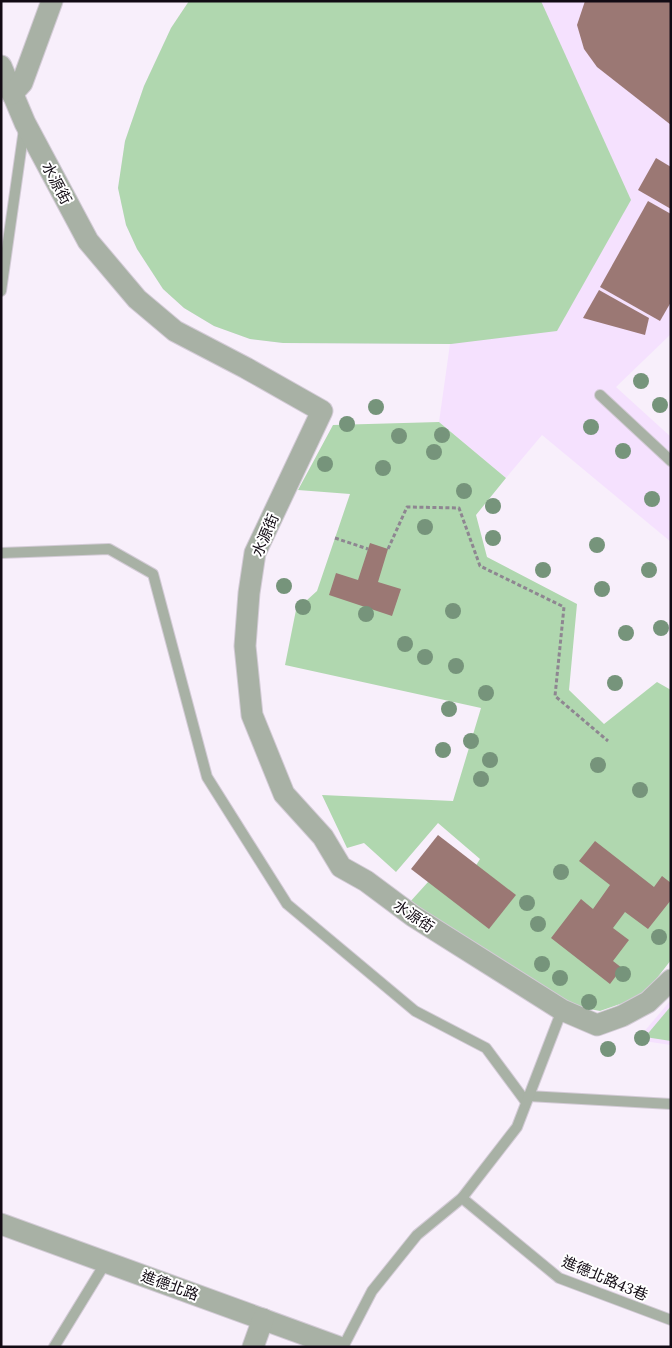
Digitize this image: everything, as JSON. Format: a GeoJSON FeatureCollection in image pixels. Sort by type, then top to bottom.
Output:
{"type":"FeatureCollection","features":[{"type":"Feature","properties":{"kind":"street"},"geometry":{"type":"LineString","coordinates":[[12,94],[22,84],[52,1]]}},
{"type":"Feature","properties":{"kind":"street","name":"水源街"},"geometry":{"type":"LineString","coordinates":[[1,66],[25,123],[88,241],[136,299],[175,331],[322,411],[255,553],[249,593],[245,646],[252,715],[284,794],[323,837],[341,866],[413,916],[562,1010]]}},
{"type":"Feature","properties":{"kind":"street"},"geometry":{"type":"LineString","coordinates":[[562,1010],[597,1025],[622,1016],[648,1002],[671,980]]}},
{"type":"Feature","properties":{"kind":"street","name":"進德北路"},"geometry":{"type":"LineString","coordinates":[[1,1224],[330,1345]]}},
{"type":"Feature","properties":{"kind":"street"},"geometry":{"type":"LineString","coordinates":[[253,1347],[263,1319]]}},
{"type":"Feature","properties":{"kind":"lane"},"geometry":{"type":"LineString","coordinates":[[1,290],[25,123]]}},
{"type":"Feature","properties":{"kind":"lane"},"geometry":{"type":"LineString","coordinates":[[600,395],[671,461]]}},
{"type":"Feature","properties":{"kind":"lane"},"geometry":{"type":"LineString","coordinates":[[1,553],[109,549],[153,574],[207,777],[286,904],[415,1011],[486,1048],[527,1099],[671,1104]]}},
{"type":"Feature","properties":{"kind":"lane"},"geometry":{"type":"LineString","coordinates":[[330,1345],[417,1234],[462,1198],[516,1127],[562,1010]]}},
{"type":"Feature","properties":{"kind":"lane","name":"進德北路43巷"},"geometry":{"type":"LineString","coordinates":[[462,1198],[559,1278],[671,1320]]}},
{"type":"Feature","properties":{"kind":"lane"},"geometry":{"type":"LineString","coordinates":[[54,1347],[106,1262]]}},
{"type":"Feature","properties":{"kind":"path"},"geometry":{"type":"LineString","coordinates":[[388,549],[407,507],[459,508],[480,566],[564,607],[555,696],[608,741]]}},
{"type":"Feature","properties":{"kind":"path"},"geometry":{"type":"LineString","coordinates":[[335,538],[368,549]]}},
{"type":"Feature","properties":{"kind":"shaded area"},"geometry":{"type":"Polygon","coordinates":[[[189,1],[671,1],[671,334],[616,387],[671,437],[671,542],[542,435],[506,478],[439,422],[450,344],[283,343],[250,339],[214,326],[184,308],[163,289],[137,249],[126,225],[118,188],[125,141],[144,86],[171,28],[189,1]]]}},
{"type":"Feature","properties":{"kind":"shaded area"},"geometry":{"type":"Polygon","coordinates":[[[671,1000],[671,1045],[637,1040],[671,1000]]]}},
{"type":"Feature","properties":{"kind":"green space"},"geometry":{"type":"Polygon","coordinates":[[[189,1],[541,1],[631,200],[557,331],[451,344],[283,343],[250,339],[214,326],[184,308],[163,289],[137,249],[126,225],[118,188],[125,141],[144,86],[171,28],[189,1]]]}},
{"type":"Feature","properties":{"kind":"green space"},"geometry":{"type":"Polygon","coordinates":[[[439,422],[506,478],[476,515],[487,557],[577,604],[569,690],[604,724],[657,682],[671,690],[671,960],[643,996],[600,1011],[564,1004],[409,903],[438,871],[475,867],[480,859],[438,823],[396,872],[364,843],[347,848],[322,795],[453,801],[481,708],[285,665],[296,610],[317,591],[350,494],[298,490],[333,425],[439,422]]]}},
{"type":"Feature","properties":{"kind":"green space"},"geometry":{"type":"Polygon","coordinates":[[[671,1006],[671,1041],[645,1037],[671,1006]]]}},
{"type":"Feature","properties":{"kind":"building"},"geometry":{"type":"Polygon","coordinates":[[[585,1],[671,1],[671,125],[597,67],[584,49],[577,25],[585,1]]]}},
{"type":"Feature","properties":{"kind":"building"},"geometry":{"type":"Polygon","coordinates":[[[656,158],[671,167],[671,209],[638,190],[656,158]]]}},
{"type":"Feature","properties":{"kind":"building"},"geometry":{"type":"Polygon","coordinates":[[[648,201],[671,214],[671,302],[660,321],[600,287],[648,201]]]}},
{"type":"Feature","properties":{"kind":"building"},"geometry":{"type":"Polygon","coordinates":[[[599,290],[649,318],[645,335],[583,318],[599,290]]]}},
{"type":"Feature","properties":{"kind":"building"},"geometry":{"type":"Polygon","coordinates":[[[370,543],[388,549],[378,582],[401,589],[392,616],[329,595],[336,573],[358,580],[370,543]]]}},
{"type":"Feature","properties":{"kind":"building"},"geometry":{"type":"Polygon","coordinates":[[[438,835],[516,895],[489,929],[411,869],[438,835]]]}},
{"type":"Feature","properties":{"kind":"building"},"geometry":{"type":"Polygon","coordinates":[[[595,841],[654,887],[662,876],[671,883],[671,900],[648,929],[625,912],[613,928],[629,940],[613,961],[622,968],[610,984],[551,938],[581,899],[593,909],[610,885],[579,861],[595,841]]]}}]}
